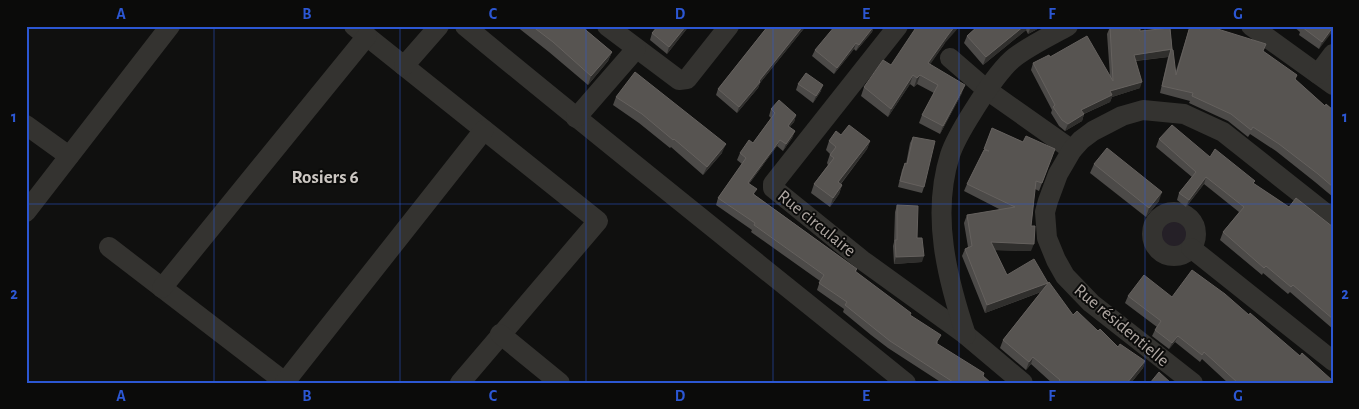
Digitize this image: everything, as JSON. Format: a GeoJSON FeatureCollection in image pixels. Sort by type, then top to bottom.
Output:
{"type":"FeatureCollection","features":[{"type":"Feature","properties":{"kind":"street"},"geometry":{"type":"LineString","coordinates":[[26,212],[170,26]]}},
{"type":"Feature","properties":{"kind":"street"},"geometry":{"type":"LineString","coordinates":[[404,66],[439,26]]}},
{"type":"Feature","properties":{"kind":"street"},"geometry":{"type":"LineString","coordinates":[[466,26],[576,118],[657,181],[906,383]]}},
{"type":"Feature","properties":{"kind":"street"},"geometry":{"type":"LineString","coordinates":[[608,26],[679,80],[687,78],[729,26]]}},
{"type":"Feature","properties":{"kind":"street","name":"Rue circulaire"},"geometry":{"type":"LineString","coordinates":[[898,26],[772,184],[773,188],[862,260],[966,335],[1023,383]]}},
{"type":"Feature","properties":{"kind":"street"},"geometry":{"type":"LineString","coordinates":[[966,335],[946,266],[942,234],[945,179],[950,155],[963,127],[986,90],[1014,58],[1068,26]]}},
{"type":"Feature","properties":{"kind":"street"},"geometry":{"type":"LineString","coordinates":[[1252,26],[1325,79],[1333,54]]}},
{"type":"Feature","properties":{"kind":"street"},"geometry":{"type":"LineString","coordinates":[[162,288],[361,31],[598,222],[500,334],[460,383]]}},
{"type":"Feature","properties":{"kind":"street"},"geometry":{"type":"LineString","coordinates":[[576,118],[636,49]]}},
{"type":"Feature","properties":{"kind":"street"},"geometry":{"type":"LineString","coordinates":[[950,58],[986,90],[1072,150]]}},
{"type":"Feature","properties":{"kind":"street","name":"Rue résidentielle"},"geometry":{"type":"LineString","coordinates":[[1193,383],[1084,297],[1065,276],[1056,260],[1047,238],[1045,212],[1058,174],[1072,150],[1093,131],[1122,116],[1142,110],[1184,114],[1223,132],[1333,219]]}},
{"type":"Feature","properties":{"kind":"street"},"geometry":{"type":"LineString","coordinates":[[26,125],[69,156]]}},
{"type":"Feature","properties":{"kind":"street"},"geometry":{"type":"LineString","coordinates":[[109,247],[285,382],[484,130]]}},
{"type":"Feature","properties":{"kind":"street"},"geometry":{"type":"LineString","coordinates":[[1191,248],[1333,361]]}},
{"type":"Feature","properties":{"kind":"street"},"geometry":{"type":"LineString","coordinates":[[500,334],[560,383]]}},
{"type":"Feature","properties":{"kind":"shaded area"},"geometry":{"type":"Polygon","coordinates":[[[1174,219],[1185,223],[1189,234],[1185,245],[1174,249],[1163,245],[1159,234],[1163,223],[1174,219]]]}},
{"type":"Feature","properties":{"kind":"building"},"geometry":{"type":"Polygon","coordinates":[[[532,26],[581,26],[612,52],[591,76],[532,26]]]}},
{"type":"Feature","properties":{"kind":"building"},"geometry":{"type":"Polygon","coordinates":[[[658,26],[686,26],[669,47],[652,33],[658,26]]]}},
{"type":"Feature","properties":{"kind":"building"},"geometry":{"type":"Polygon","coordinates":[[[768,26],[803,26],[739,107],[718,89],[768,26]]]}},
{"type":"Feature","properties":{"kind":"building"},"geometry":{"type":"Polygon","coordinates":[[[835,26],[874,26],[859,45],[856,43],[837,68],[815,50],[835,26]]]}},
{"type":"Feature","properties":{"kind":"building"},"geometry":{"type":"Polygon","coordinates":[[[917,26],[955,26],[928,63],[965,85],[943,126],[922,115],[938,85],[920,75],[917,78],[913,75],[891,109],[864,87],[883,60],[891,65],[917,26]]]}},
{"type":"Feature","properties":{"kind":"building"},"geometry":{"type":"Polygon","coordinates":[[[978,26],[1024,26],[986,57],[967,36],[978,26]]]}},
{"type":"Feature","properties":{"kind":"building"},"geometry":{"type":"Polygon","coordinates":[[[1140,26],[1140,31],[1170,28],[1172,49],[1134,55],[1142,82],[1110,91],[1112,95],[1081,110],[1084,114],[1068,124],[1062,120],[1053,107],[1055,105],[1033,63],[1049,55],[1050,57],[1087,36],[1113,81],[1110,27],[1140,26]]]}},
{"type":"Feature","properties":{"kind":"building"},"geometry":{"type":"Polygon","coordinates":[[[1190,26],[1208,26],[1266,44],[1263,51],[1297,75],[1295,79],[1325,106],[1326,104],[1333,110],[1333,187],[1279,144],[1253,127],[1251,130],[1231,114],[1192,96],[1193,93],[1162,86],[1171,49],[1173,50],[1176,75],[1190,26]]]}},
{"type":"Feature","properties":{"kind":"building"},"geometry":{"type":"Polygon","coordinates":[[[1303,26],[1333,26],[1333,27],[1322,42],[1303,26]]]}},
{"type":"Feature","properties":{"kind":"building"},"geometry":{"type":"Polygon","coordinates":[[[635,72],[726,144],[707,167],[642,114],[616,97],[635,72]]]}},
{"type":"Feature","properties":{"kind":"building"},"geometry":{"type":"Polygon","coordinates":[[[806,73],[823,85],[816,96],[798,84],[806,73]]]}},
{"type":"Feature","properties":{"kind":"building"},"geometry":{"type":"Polygon","coordinates":[[[779,100],[796,115],[788,126],[795,131],[786,144],[780,140],[748,183],[757,189],[753,194],[857,269],[855,271],[911,313],[910,315],[941,335],[936,343],[984,373],[983,376],[991,383],[953,383],[890,341],[845,305],[847,302],[819,283],[824,275],[754,225],[755,223],[718,198],[746,158],[740,153],[749,140],[753,143],[775,113],[771,109],[779,100]]]}},
{"type":"Feature","properties":{"kind":"building"},"geometry":{"type":"Polygon","coordinates":[[[849,125],[870,141],[838,182],[842,185],[833,198],[814,184],[834,158],[830,155],[836,147],[829,141],[836,131],[841,135],[849,125]]]}},
{"type":"Feature","properties":{"kind":"building"},"geometry":{"type":"Polygon","coordinates":[[[1172,125],[1210,157],[1215,149],[1255,181],[1253,183],[1289,207],[1296,198],[1333,227],[1333,319],[1293,285],[1291,287],[1266,266],[1264,268],[1223,232],[1244,207],[1206,177],[1189,200],[1179,193],[1196,172],[1159,139],[1172,125]]]}},
{"type":"Feature","properties":{"kind":"building"},"geometry":{"type":"Polygon","coordinates":[[[992,128],[1023,142],[1026,136],[1055,149],[1042,183],[1036,181],[1031,226],[1035,226],[1034,244],[991,242],[1007,275],[1034,259],[1048,283],[987,305],[965,249],[972,246],[967,215],[1015,207],[967,184],[984,150],[989,151],[984,149],[992,128]]]}},
{"type":"Feature","properties":{"kind":"building"},"geometry":{"type":"Polygon","coordinates":[[[913,137],[935,141],[924,187],[900,181],[905,163],[907,164],[913,137]]]}},
{"type":"Feature","properties":{"kind":"building"},"geometry":{"type":"Polygon","coordinates":[[[1107,148],[1162,192],[1149,208],[1094,164],[1107,148]]]}},
{"type":"Feature","properties":{"kind":"building"},"geometry":{"type":"Polygon","coordinates":[[[897,205],[918,206],[917,238],[922,238],[924,256],[896,257],[897,205]]]}},
{"type":"Feature","properties":{"kind":"building"},"geometry":{"type":"Polygon","coordinates":[[[1192,270],[1225,294],[1249,315],[1250,313],[1300,356],[1302,353],[1333,383],[1238,383],[1204,352],[1202,355],[1178,336],[1172,343],[1155,330],[1161,321],[1128,296],[1144,275],[1172,297],[1192,270]]]}},
{"type":"Feature","properties":{"kind":"building"},"geometry":{"type":"Polygon","coordinates":[[[1049,282],[1073,315],[1077,311],[1098,331],[1100,329],[1118,347],[1120,344],[1145,361],[1127,383],[1058,383],[1060,380],[1033,357],[1029,362],[1003,340],[1049,282]]]}},
{"type":"Feature","properties":{"kind":"building"},"geometry":{"type":"Polygon","coordinates":[[[1159,372],[1171,383],[1150,383],[1159,372]]]}},
{"type":"Feature","properties":{"kind":"district","name":"Rosiers 6"},"geometry":{"type":"Point","coordinates":[325,176]}}]}
